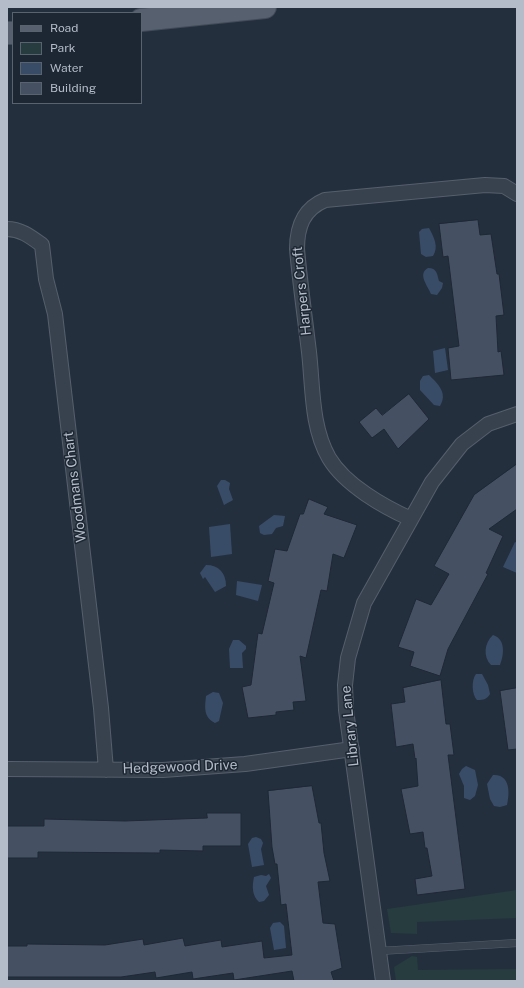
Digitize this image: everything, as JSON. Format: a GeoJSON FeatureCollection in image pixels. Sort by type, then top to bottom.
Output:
{"type":"FeatureCollection","features":[{"type":"Feature","properties":{"kind":"main road"},"geometry":{"type":"LineString","coordinates":[[142,20],[265,7]]}},
{"type":"Feature","properties":{"kind":"street","name":"Harpers Croft"},"geometry":{"type":"LineString","coordinates":[[411,519],[388,509],[343,475],[329,459],[320,438],[312,392],[297,249],[297,233],[302,220],[310,210],[325,200],[486,185],[504,186],[517,194]]}},
{"type":"Feature","properties":{"kind":"street","name":"Woodmans Chart"},"geometry":{"type":"LineString","coordinates":[[7,229],[14,229],[27,234],[42,245],[46,279],[55,314],[101,708],[106,770]]}},
{"type":"Feature","properties":{"kind":"street","name":"Library Lane"},"geometry":{"type":"LineString","coordinates":[[383,981],[346,710],[345,685],[348,658],[364,603],[432,482],[462,444],[488,424],[517,414]]}},
{"type":"Feature","properties":{"kind":"street","name":"Hedgewood Drive"},"geometry":{"type":"LineString","coordinates":[[7,769],[163,770],[244,764],[352,749]]}},
{"type":"Feature","properties":{"kind":"lane"},"geometry":{"type":"LineString","coordinates":[[379,951],[517,943]]}},
{"type":"Feature","properties":{"kind":"green space"},"geometry":{"type":"Polygon","coordinates":[[[517,890],[517,918],[417,922],[417,934],[391,933],[387,909],[517,890]]]}},
{"type":"Feature","properties":{"kind":"green space"},"geometry":{"type":"Polygon","coordinates":[[[412,956],[417,957],[418,970],[517,969],[517,981],[396,981],[394,967],[412,956]]]}},
{"type":"Feature","properties":{"kind":"water"},"geometry":{"type":"Polygon","coordinates":[[[429,228],[434,238],[436,249],[433,256],[426,257],[421,254],[419,232],[422,229],[429,228]]]}},
{"type":"Feature","properties":{"kind":"water"},"geometry":{"type":"Polygon","coordinates":[[[428,268],[435,270],[439,281],[443,283],[442,288],[437,295],[431,294],[423,277],[423,273],[428,268]]]}},
{"type":"Feature","properties":{"kind":"water"},"geometry":{"type":"Polygon","coordinates":[[[445,348],[448,370],[435,373],[433,351],[445,348]]]}},
{"type":"Feature","properties":{"kind":"water"},"geometry":{"type":"Polygon","coordinates":[[[429,375],[441,389],[443,397],[440,406],[434,405],[420,390],[420,381],[423,376],[429,375]]]}},
{"type":"Feature","properties":{"kind":"water"},"geometry":{"type":"Polygon","coordinates":[[[221,480],[225,480],[230,483],[229,489],[233,500],[224,505],[217,486],[221,480]]]}},
{"type":"Feature","properties":{"kind":"water"},"geometry":{"type":"Polygon","coordinates":[[[274,515],[285,516],[283,526],[276,528],[272,534],[264,535],[260,533],[259,526],[274,515]]]}},
{"type":"Feature","properties":{"kind":"water"},"geometry":{"type":"Polygon","coordinates":[[[230,524],[232,554],[211,557],[209,527],[230,524]]]}},
{"type":"Feature","properties":{"kind":"water"},"geometry":{"type":"Polygon","coordinates":[[[515,542],[517,543],[517,573],[503,567],[515,542]]]}},
{"type":"Feature","properties":{"kind":"water"},"geometry":{"type":"Polygon","coordinates":[[[206,565],[215,566],[221,571],[225,577],[226,586],[215,592],[205,577],[203,579],[200,573],[206,565]]]}},
{"type":"Feature","properties":{"kind":"water"},"geometry":{"type":"Polygon","coordinates":[[[237,581],[262,585],[258,601],[236,595],[237,581]]]}},
{"type":"Feature","properties":{"kind":"water"},"geometry":{"type":"Polygon","coordinates":[[[493,635],[500,640],[503,648],[500,665],[491,665],[488,662],[486,654],[486,646],[493,635]]]}},
{"type":"Feature","properties":{"kind":"water"},"geometry":{"type":"Polygon","coordinates":[[[233,640],[239,640],[246,646],[246,649],[242,653],[243,668],[230,668],[229,649],[233,640]]]}},
{"type":"Feature","properties":{"kind":"water"},"geometry":{"type":"Polygon","coordinates":[[[476,674],[482,674],[488,685],[490,694],[486,698],[477,700],[473,691],[474,677],[476,674]]]}},
{"type":"Feature","properties":{"kind":"water"},"geometry":{"type":"Polygon","coordinates":[[[213,692],[219,693],[223,703],[219,721],[215,723],[208,718],[205,708],[206,696],[213,692]]]}},
{"type":"Feature","properties":{"kind":"water"},"geometry":{"type":"Polygon","coordinates":[[[466,766],[475,770],[478,785],[475,796],[470,800],[464,798],[464,786],[459,774],[466,766]]]}},
{"type":"Feature","properties":{"kind":"water"},"geometry":{"type":"Polygon","coordinates":[[[493,775],[503,777],[508,785],[507,805],[500,807],[494,806],[490,799],[487,784],[493,775]]]}},
{"type":"Feature","properties":{"kind":"water"},"geometry":{"type":"Polygon","coordinates":[[[256,837],[261,839],[263,843],[261,849],[264,865],[252,867],[248,844],[252,838],[256,837]]]}},
{"type":"Feature","properties":{"kind":"water"},"geometry":{"type":"Polygon","coordinates":[[[269,874],[271,878],[266,886],[269,895],[264,901],[259,902],[253,891],[254,877],[261,875],[266,876],[269,874]]]}},
{"type":"Feature","properties":{"kind":"water"},"geometry":{"type":"Polygon","coordinates":[[[280,922],[284,926],[286,948],[274,950],[270,928],[273,923],[280,922]]]}},
{"type":"Feature","properties":{"kind":"building"},"geometry":{"type":"Polygon","coordinates":[[[478,220],[480,235],[491,234],[497,274],[499,274],[504,315],[496,316],[498,352],[501,351],[504,375],[451,380],[448,348],[459,346],[448,256],[443,257],[439,224],[478,220]]]}},
{"type":"Feature","properties":{"kind":"building"},"geometry":{"type":"Polygon","coordinates":[[[409,394],[429,419],[398,449],[384,429],[372,438],[359,422],[376,408],[382,415],[409,394]]]}},
{"type":"Feature","properties":{"kind":"building"},"geometry":{"type":"Polygon","coordinates":[[[517,464],[517,509],[489,529],[503,536],[486,573],[488,574],[448,649],[440,676],[410,666],[414,652],[398,647],[416,599],[431,605],[449,574],[434,566],[474,495],[517,464]]]}},
{"type":"Feature","properties":{"kind":"building"},"geometry":{"type":"Polygon","coordinates":[[[309,499],[328,507],[324,514],[357,525],[344,558],[333,554],[327,591],[321,590],[306,658],[300,656],[306,701],[293,702],[294,710],[276,712],[276,715],[248,718],[242,687],[251,685],[258,633],[262,634],[274,583],[268,581],[275,549],[287,551],[300,514],[303,514],[309,499]]]}},
{"type":"Feature","properties":{"kind":"building"},"geometry":{"type":"Polygon","coordinates":[[[441,680],[446,724],[450,724],[454,755],[448,755],[465,889],[417,895],[415,879],[432,876],[427,848],[425,848],[423,832],[410,834],[401,789],[418,786],[416,758],[415,759],[413,744],[396,747],[391,704],[405,702],[403,688],[441,680]]]}},
{"type":"Feature","properties":{"kind":"building"},"geometry":{"type":"Polygon","coordinates":[[[517,688],[517,749],[508,750],[500,691],[517,688]]]}},
{"type":"Feature","properties":{"kind":"building"},"geometry":{"type":"Polygon","coordinates":[[[312,786],[319,823],[321,823],[324,853],[330,881],[318,882],[323,923],[335,924],[342,968],[331,972],[334,981],[294,981],[292,971],[234,980],[233,973],[193,979],[192,972],[156,978],[155,972],[121,977],[7,977],[7,946],[27,946],[27,944],[105,945],[143,939],[144,945],[183,938],[185,946],[221,940],[222,947],[262,941],[264,958],[292,955],[286,904],[281,905],[277,864],[275,864],[272,847],[268,791],[312,786]]]}},
{"type":"Feature","properties":{"kind":"building"},"geometry":{"type":"Polygon","coordinates":[[[207,813],[241,813],[241,846],[203,846],[203,851],[160,850],[160,853],[38,852],[38,858],[7,858],[7,826],[44,826],[44,819],[125,821],[207,818],[207,813]]]}}]}
